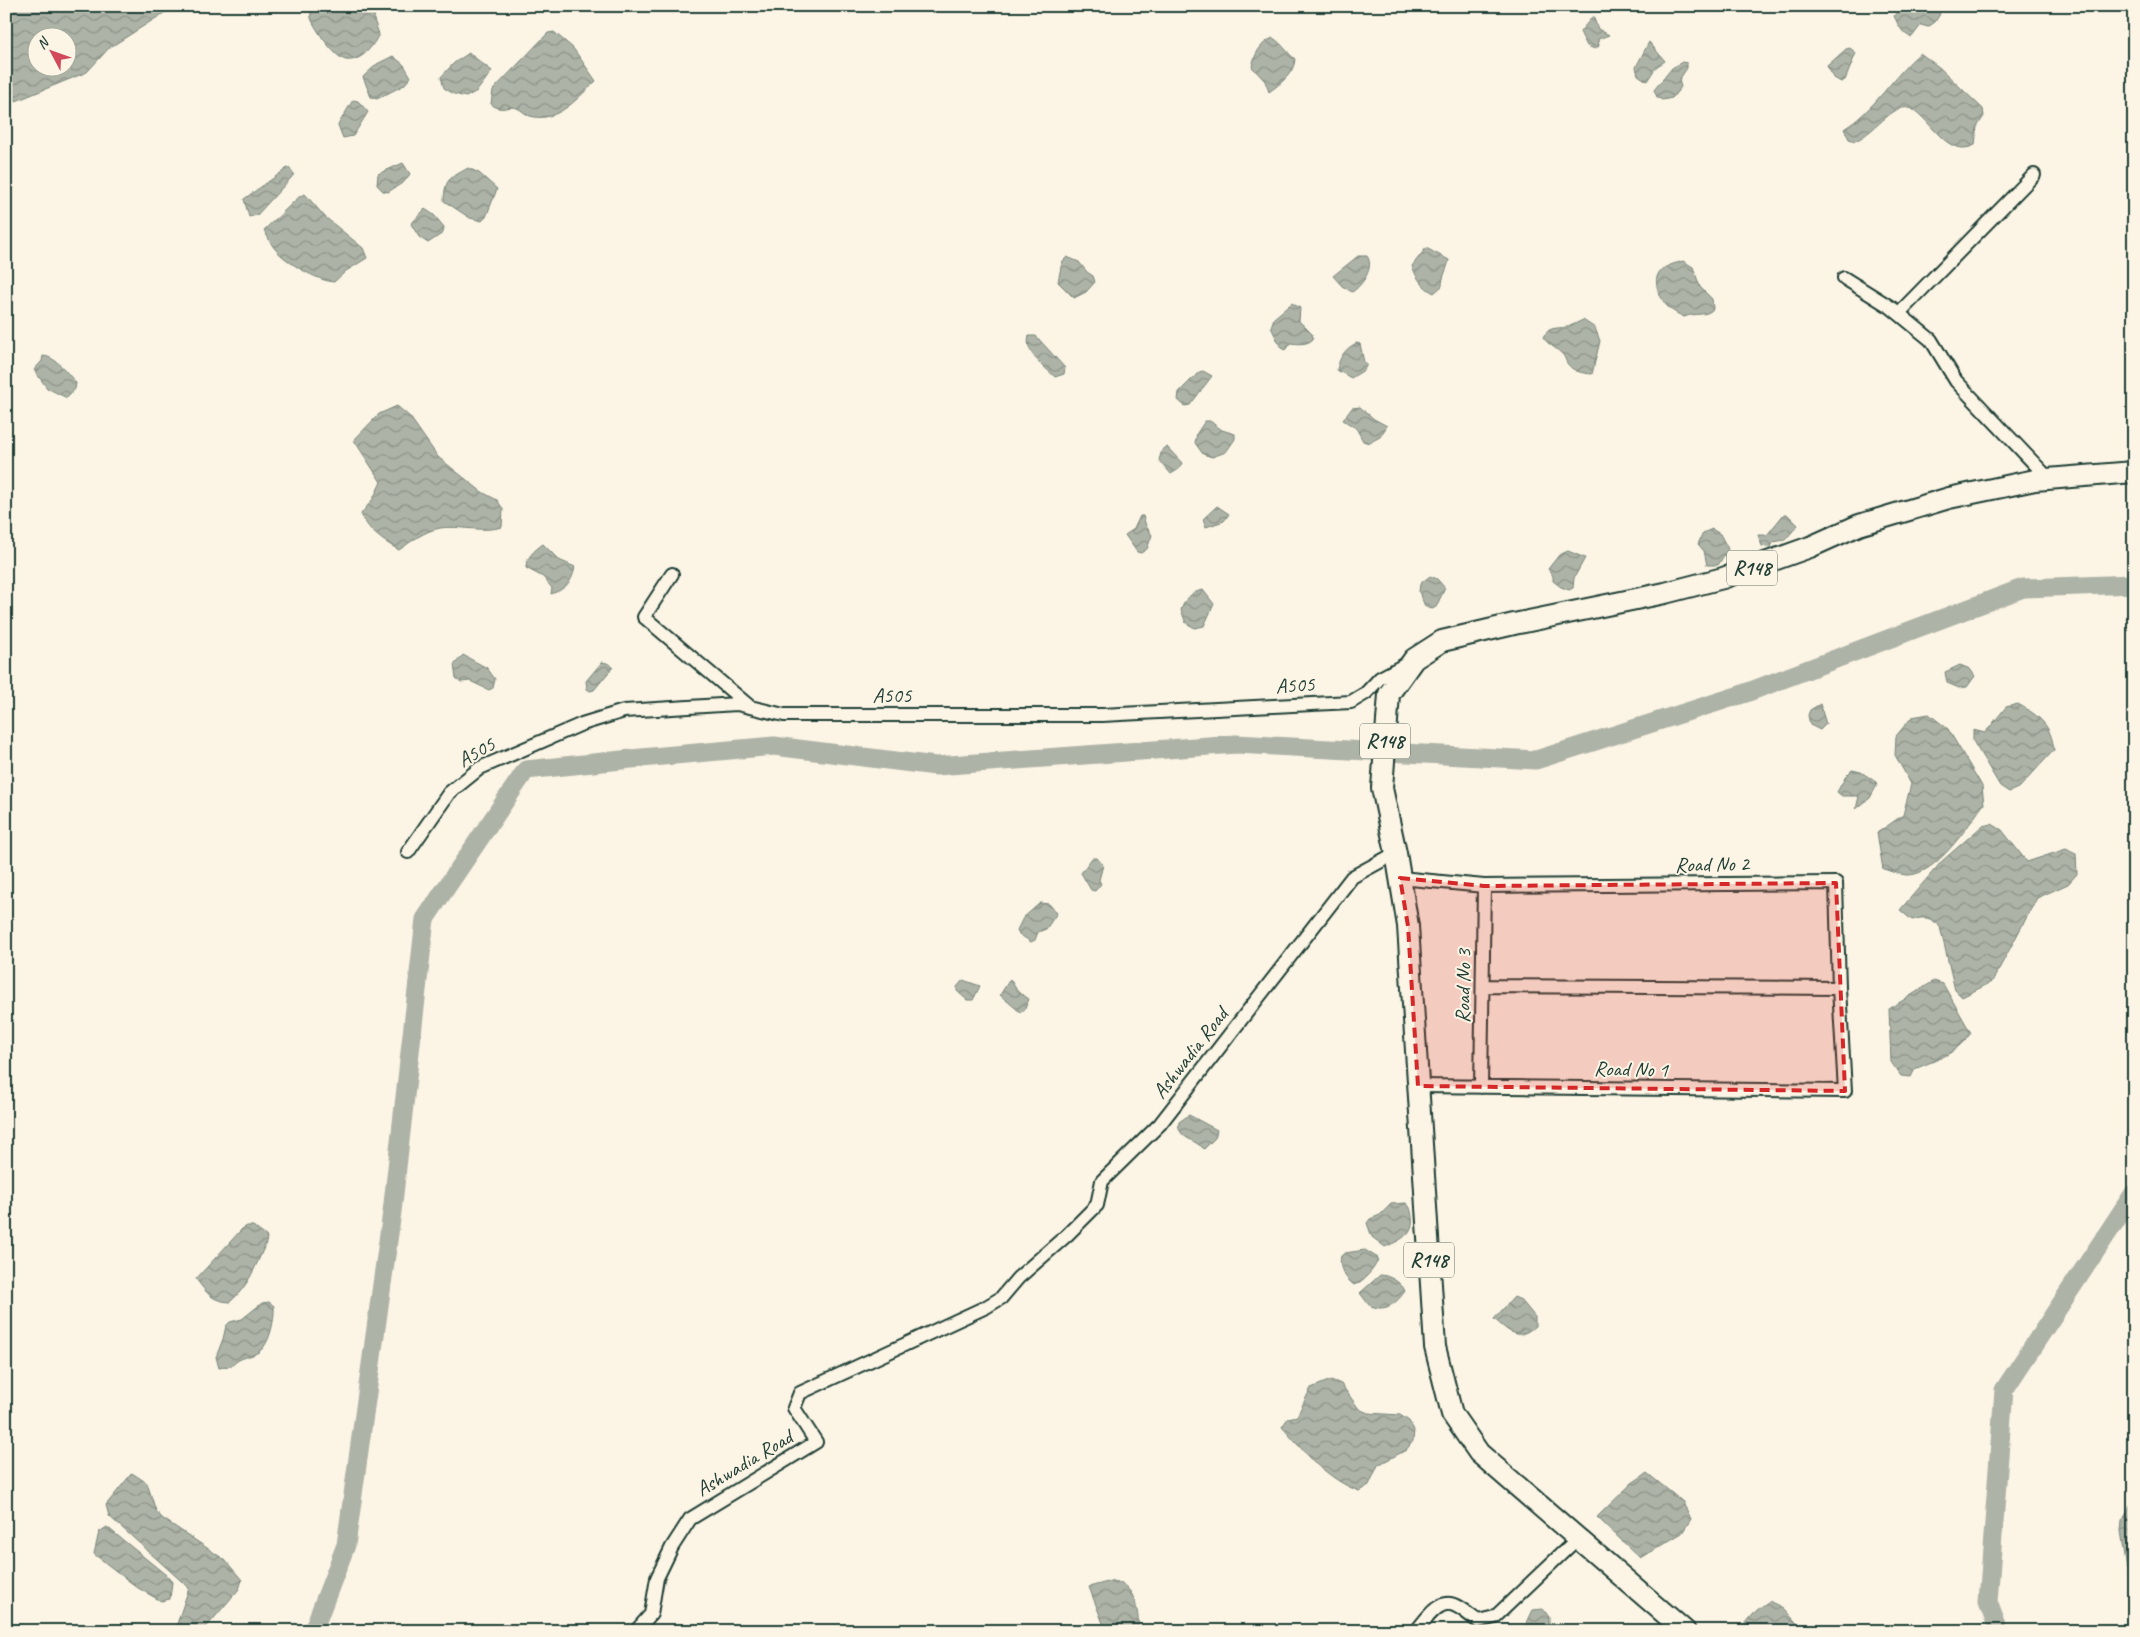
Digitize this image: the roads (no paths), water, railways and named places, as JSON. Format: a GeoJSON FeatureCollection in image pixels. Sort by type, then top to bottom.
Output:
{"type":"FeatureCollection","features":[{"type":"Feature","properties":{"kind":"main road","name":"R148"},"geometry":{"type":"LineString","coordinates":[[1685,1631],[1479,1453],[1452,1414],[1435,1346],[1408,926],[1396,853],[1382,788],[1389,694],[1414,659],[1442,641],[1665,593],[1724,578],[1810,547],[1868,522],[1949,498],[2034,480],[2134,472]]}},
{"type":"Feature","properties":{"kind":"street"},"geometry":{"type":"LineString","coordinates":[[1898,313],[2034,175]]}},
{"type":"Feature","properties":{"kind":"street"},"geometry":{"type":"LineString","coordinates":[[1844,278],[1898,313],[1931,340],[1956,381],[2048,479]]}},
{"type":"Feature","properties":{"kind":"street"},"geometry":{"type":"LineString","coordinates":[[672,574],[644,617],[750,707]]}},
{"type":"Feature","properties":{"kind":"street","name":"A505"},"geometry":{"type":"LineString","coordinates":[[408,852],[449,793],[480,768],[582,724],[624,710],[737,704],[784,715],[1102,715],[1351,702],[1366,693],[1380,678],[1414,659]]}},
{"type":"Feature","properties":{"kind":"street","name":"Ashwadia Road"},"geometry":{"type":"LineString","coordinates":[[636,1631],[651,1614],[657,1578],[672,1547],[690,1519],[816,1442],[794,1408],[800,1393],[986,1307],[1001,1298],[1018,1278],[1067,1236],[1097,1204],[1102,1181],[1160,1124],[1352,877],[1396,853]]}},
{"type":"Feature","properties":{"kind":"street"},"geometry":{"type":"LineString","coordinates":[[1400,878],[1484,886]]}},
{"type":"Feature","properties":{"kind":"street","name":"Road No 2"},"geometry":{"type":"LineString","coordinates":[[1484,886],[1836,883],[1839,988]]}},
{"type":"Feature","properties":{"kind":"street","name":"Road No 3"},"geometry":{"type":"LineString","coordinates":[[1481,1087],[1484,886]]}},
{"type":"Feature","properties":{"kind":"street"},"geometry":{"type":"LineString","coordinates":[[1483,986],[1839,988]]}},
{"type":"Feature","properties":{"kind":"street","name":"Road No 1"},"geometry":{"type":"LineString","coordinates":[[1418,1086],[1844,1091],[1839,988]]}},
{"type":"Feature","properties":{"kind":"street"},"geometry":{"type":"LineString","coordinates":[[1416,1631],[1438,1607],[1446,1603],[1454,1605],[1478,1621],[1494,1617],[1577,1539]]}},
{"type":"Feature","properties":{"kind":"water"},"geometry":{"type":"Polygon","coordinates":[[[6,6],[175,6],[109,48],[87,72],[78,76],[78,28],[28,28],[28,78],[72,78],[16,101],[6,64],[6,6]]]}},
{"type":"Feature","properties":{"kind":"water"},"geometry":{"type":"Polygon","coordinates":[[[312,6],[375,6],[374,20],[379,34],[374,43],[362,56],[346,60],[331,49],[317,29],[311,18],[312,6]]]}},
{"type":"Feature","properties":{"kind":"water"},"geometry":{"type":"Polygon","coordinates":[[[1901,6],[1936,6],[1940,14],[1935,22],[1928,27],[1921,25],[1912,37],[1903,32],[1894,16],[1901,6]]]}},
{"type":"Feature","properties":{"kind":"water"},"geometry":{"type":"Polygon","coordinates":[[[1593,16],[1598,29],[1609,35],[1598,39],[1599,46],[1595,49],[1587,46],[1580,32],[1593,16]]]}},
{"type":"Feature","properties":{"kind":"water"},"geometry":{"type":"Polygon","coordinates":[[[554,32],[573,48],[596,81],[575,101],[550,116],[530,116],[517,108],[498,108],[491,104],[493,90],[548,33],[554,32]]]}},
{"type":"Feature","properties":{"kind":"water"},"geometry":{"type":"Polygon","coordinates":[[[1273,38],[1295,59],[1289,74],[1269,92],[1265,81],[1252,67],[1259,49],[1273,38]]]}},
{"type":"Feature","properties":{"kind":"water"},"geometry":{"type":"Polygon","coordinates":[[[1649,42],[1665,61],[1656,67],[1647,81],[1638,75],[1636,67],[1649,42]]]}},
{"type":"Feature","properties":{"kind":"water"},"geometry":{"type":"Polygon","coordinates":[[[1850,48],[1856,53],[1845,80],[1841,82],[1834,78],[1827,66],[1846,49],[1850,48]]]}},
{"type":"Feature","properties":{"kind":"water"},"geometry":{"type":"Polygon","coordinates":[[[469,53],[492,71],[477,91],[466,97],[454,94],[444,88],[441,77],[454,63],[469,53]]]}},
{"type":"Feature","properties":{"kind":"water"},"geometry":{"type":"Polygon","coordinates":[[[1920,53],[1940,68],[1983,109],[1984,116],[1977,127],[1975,145],[1963,148],[1953,146],[1943,139],[1918,114],[1910,109],[1902,108],[1891,113],[1861,138],[1855,141],[1849,139],[1844,129],[1865,113],[1920,53]]]}},
{"type":"Feature","properties":{"kind":"water"},"geometry":{"type":"Polygon","coordinates":[[[393,56],[404,65],[411,77],[404,85],[377,99],[371,97],[363,77],[377,64],[393,56]]]}},
{"type":"Feature","properties":{"kind":"water"},"geometry":{"type":"Polygon","coordinates":[[[1682,62],[1687,63],[1687,68],[1679,80],[1681,87],[1672,98],[1662,100],[1657,97],[1654,90],[1672,68],[1682,62]]]}},
{"type":"Feature","properties":{"kind":"water"},"geometry":{"type":"Polygon","coordinates":[[[353,100],[358,101],[368,112],[353,136],[343,138],[338,125],[353,100]]]}},
{"type":"Feature","properties":{"kind":"water"},"geometry":{"type":"Polygon","coordinates":[[[403,163],[410,174],[404,182],[388,192],[383,191],[377,185],[378,174],[403,163]]]}},
{"type":"Feature","properties":{"kind":"water"},"geometry":{"type":"Polygon","coordinates":[[[289,167],[294,174],[291,178],[257,215],[249,217],[244,199],[289,167]]]}},
{"type":"Feature","properties":{"kind":"water"},"geometry":{"type":"Polygon","coordinates":[[[468,168],[479,173],[497,189],[486,217],[482,221],[470,218],[444,201],[449,180],[468,168]]]}},
{"type":"Feature","properties":{"kind":"water"},"geometry":{"type":"Polygon","coordinates":[[[305,194],[325,217],[363,248],[367,258],[346,271],[334,282],[303,271],[287,260],[274,248],[264,230],[300,196],[305,194]]]}},
{"type":"Feature","properties":{"kind":"water"},"geometry":{"type":"Polygon","coordinates":[[[425,209],[434,215],[444,227],[443,233],[428,243],[419,237],[411,224],[425,209]]]}},
{"type":"Feature","properties":{"kind":"water"},"geometry":{"type":"Polygon","coordinates":[[[1426,248],[1449,260],[1442,286],[1434,293],[1420,282],[1412,266],[1426,248]]]}},
{"type":"Feature","properties":{"kind":"water"},"geometry":{"type":"Polygon","coordinates":[[[1358,256],[1367,256],[1369,260],[1368,271],[1360,285],[1352,292],[1342,286],[1333,276],[1358,256]]]}},
{"type":"Feature","properties":{"kind":"water"},"geometry":{"type":"Polygon","coordinates":[[[1067,257],[1079,262],[1093,276],[1095,282],[1086,292],[1074,298],[1058,282],[1062,262],[1067,257]]]}},
{"type":"Feature","properties":{"kind":"water"},"geometry":{"type":"Polygon","coordinates":[[[1683,261],[1693,267],[1700,287],[1712,299],[1713,309],[1704,314],[1684,317],[1670,309],[1659,294],[1656,282],[1660,272],[1666,267],[1683,261]]]}},
{"type":"Feature","properties":{"kind":"water"},"geometry":{"type":"Polygon","coordinates":[[[1292,303],[1300,308],[1299,321],[1312,334],[1313,339],[1300,344],[1290,343],[1285,350],[1281,348],[1271,327],[1274,318],[1292,303]]]}},
{"type":"Feature","properties":{"kind":"water"},"geometry":{"type":"Polygon","coordinates":[[[1583,320],[1595,328],[1600,341],[1592,374],[1572,368],[1562,354],[1543,337],[1550,330],[1583,320]]]}},
{"type":"Feature","properties":{"kind":"water"},"geometry":{"type":"Polygon","coordinates":[[[1029,336],[1036,336],[1065,368],[1064,374],[1055,377],[1036,359],[1029,348],[1029,336]]]}},
{"type":"Feature","properties":{"kind":"water"},"geometry":{"type":"Polygon","coordinates":[[[1357,343],[1360,344],[1364,362],[1367,364],[1364,370],[1351,378],[1337,370],[1343,354],[1357,343]]]}},
{"type":"Feature","properties":{"kind":"water"},"geometry":{"type":"Polygon","coordinates":[[[43,356],[57,362],[76,383],[75,389],[67,398],[47,388],[34,370],[42,361],[43,356]]]}},
{"type":"Feature","properties":{"kind":"water"},"geometry":{"type":"Polygon","coordinates":[[[1203,371],[1212,376],[1190,405],[1185,406],[1178,400],[1179,392],[1199,372],[1203,371]]]}},
{"type":"Feature","properties":{"kind":"water"},"geometry":{"type":"Polygon","coordinates":[[[397,406],[410,417],[438,457],[482,492],[497,500],[503,509],[502,527],[494,529],[455,527],[434,529],[399,550],[382,539],[368,526],[361,514],[373,499],[381,482],[354,440],[379,414],[397,406]]]}},
{"type":"Feature","properties":{"kind":"water"},"geometry":{"type":"Polygon","coordinates":[[[1360,407],[1374,419],[1387,426],[1380,437],[1369,443],[1363,441],[1356,428],[1343,420],[1352,408],[1360,407]]]}},
{"type":"Feature","properties":{"kind":"water"},"geometry":{"type":"Polygon","coordinates":[[[1205,421],[1210,421],[1222,430],[1235,434],[1235,439],[1226,452],[1212,457],[1203,454],[1195,443],[1197,433],[1205,421]]]}},
{"type":"Feature","properties":{"kind":"water"},"geometry":{"type":"Polygon","coordinates":[[[1167,447],[1182,463],[1179,469],[1171,474],[1159,460],[1162,450],[1167,447]]]}},
{"type":"Feature","properties":{"kind":"water"},"geometry":{"type":"Polygon","coordinates":[[[1217,506],[1229,514],[1224,521],[1206,527],[1203,519],[1217,506]]]}},
{"type":"Feature","properties":{"kind":"water"},"geometry":{"type":"Polygon","coordinates":[[[1784,514],[1787,514],[1798,525],[1785,540],[1773,542],[1771,548],[1762,546],[1758,535],[1767,535],[1784,514]]]}},
{"type":"Feature","properties":{"kind":"water"},"geometry":{"type":"Polygon","coordinates":[[[1140,516],[1143,516],[1146,526],[1152,535],[1147,549],[1141,553],[1137,552],[1125,535],[1134,529],[1140,516]]]}},
{"type":"Feature","properties":{"kind":"water"},"geometry":{"type":"Polygon","coordinates":[[[1712,529],[1720,534],[1728,549],[1718,565],[1707,565],[1704,551],[1698,544],[1703,533],[1712,529]]]}},
{"type":"Feature","properties":{"kind":"water"},"geometry":{"type":"Polygon","coordinates":[[[543,544],[559,560],[575,567],[567,585],[551,594],[552,588],[543,577],[526,568],[529,557],[543,544]]]}},
{"type":"Feature","properties":{"kind":"water"},"geometry":{"type":"Polygon","coordinates":[[[1568,551],[1585,558],[1574,578],[1573,588],[1569,590],[1553,581],[1553,576],[1548,569],[1559,555],[1568,551]]]}},
{"type":"Feature","properties":{"kind":"water"},"geometry":{"type":"Polygon","coordinates":[[[1430,576],[1437,579],[1445,588],[1436,607],[1432,609],[1425,606],[1419,592],[1420,584],[1430,576]]]}},
{"type":"Feature","properties":{"kind":"water"},"geometry":{"type":"Polygon","coordinates":[[[1203,590],[1214,604],[1204,626],[1195,628],[1186,623],[1181,610],[1189,597],[1195,592],[1203,590]]]}},
{"type":"Feature","properties":{"kind":"water"},"geometry":{"type":"Polygon","coordinates":[[[463,655],[487,668],[495,679],[493,688],[489,690],[470,681],[461,682],[456,678],[454,665],[463,655]]]}},
{"type":"Feature","properties":{"kind":"water"},"geometry":{"type":"Polygon","coordinates":[[[602,662],[613,667],[594,690],[590,691],[587,689],[586,681],[602,662]]]}},
{"type":"Feature","properties":{"kind":"water"},"geometry":{"type":"Polygon","coordinates":[[[1960,665],[1970,669],[1975,676],[1967,687],[1959,688],[1947,683],[1945,672],[1960,665]]]}},
{"type":"Feature","properties":{"kind":"water"},"geometry":{"type":"Polygon","coordinates":[[[1820,704],[1826,724],[1820,730],[1810,725],[1808,715],[1810,710],[1820,704]]]}},
{"type":"Feature","properties":{"kind":"water"},"geometry":{"type":"Polygon","coordinates":[[[2018,704],[2038,717],[2047,727],[2054,750],[2020,787],[2009,792],[2000,786],[1973,741],[1973,730],[1985,733],[2006,707],[2018,704]]]}},
{"type":"Feature","properties":{"kind":"water"},"geometry":{"type":"Polygon","coordinates":[[[1929,714],[1948,729],[1982,786],[1984,804],[1940,859],[1929,868],[1906,875],[1883,869],[1877,833],[1903,815],[1911,784],[1895,755],[1896,736],[1912,717],[1929,714]]]}},
{"type":"Feature","properties":{"kind":"water"},"geometry":{"type":"Polygon","coordinates":[[[1852,770],[1861,772],[1876,782],[1877,785],[1870,798],[1856,809],[1859,796],[1842,796],[1837,792],[1846,776],[1852,770]]]}},
{"type":"Feature","properties":{"kind":"water"},"geometry":{"type":"Polygon","coordinates":[[[1992,824],[2002,830],[2027,862],[2066,849],[2076,854],[2077,874],[2068,884],[2037,898],[1992,982],[1962,997],[1955,990],[1940,927],[1928,918],[1912,920],[1900,910],[1942,861],[1982,826],[1992,824]]]}},
{"type":"Feature","properties":{"kind":"water"},"geometry":{"type":"Polygon","coordinates":[[[1092,858],[1097,858],[1103,865],[1099,880],[1101,884],[1095,891],[1091,890],[1081,873],[1092,858]]]}},
{"type":"Feature","properties":{"kind":"water"},"geometry":{"type":"Polygon","coordinates":[[[1040,903],[1049,904],[1057,913],[1046,929],[1038,932],[1035,940],[1031,942],[1019,934],[1017,930],[1023,918],[1040,903]]]}},
{"type":"Feature","properties":{"kind":"water"},"geometry":{"type":"Polygon","coordinates":[[[1010,979],[1018,992],[1029,999],[1024,1011],[1020,1012],[1000,995],[1010,979]]]}},
{"type":"Feature","properties":{"kind":"water"},"geometry":{"type":"Polygon","coordinates":[[[963,980],[980,986],[973,1000],[967,1000],[957,991],[957,987],[963,980]]]}},
{"type":"Feature","properties":{"kind":"water"},"geometry":{"type":"Polygon","coordinates":[[[1934,981],[1943,984],[1971,1033],[1952,1052],[1915,1069],[1911,1077],[1901,1076],[1891,1062],[1889,1009],[1934,981]]]}},
{"type":"Feature","properties":{"kind":"water"},"geometry":{"type":"Polygon","coordinates":[[[1189,1115],[1217,1130],[1215,1138],[1204,1149],[1180,1132],[1179,1122],[1189,1115]]]}},
{"type":"Feature","properties":{"kind":"water"},"geometry":{"type":"Polygon","coordinates":[[[1406,1203],[1411,1213],[1411,1228],[1405,1236],[1385,1247],[1372,1237],[1367,1223],[1370,1219],[1380,1215],[1391,1204],[1406,1203]]]}},
{"type":"Feature","properties":{"kind":"water"},"geometry":{"type":"Polygon","coordinates":[[[247,1226],[253,1226],[267,1237],[266,1243],[251,1275],[237,1296],[230,1302],[218,1300],[207,1292],[196,1279],[242,1229],[247,1226]]]}},
{"type":"Feature","properties":{"kind":"water"},"geometry":{"type":"Polygon","coordinates":[[[1365,1250],[1378,1258],[1377,1262],[1369,1274],[1354,1285],[1343,1272],[1340,1265],[1341,1256],[1345,1253],[1365,1250]]]}},
{"type":"Feature","properties":{"kind":"water"},"geometry":{"type":"Polygon","coordinates":[[[1380,1275],[1395,1280],[1405,1291],[1398,1300],[1385,1308],[1369,1305],[1360,1293],[1380,1275]]]}},
{"type":"Feature","properties":{"kind":"water"},"geometry":{"type":"Polygon","coordinates":[[[1514,1297],[1521,1300],[1535,1317],[1535,1326],[1529,1331],[1518,1334],[1509,1331],[1494,1319],[1514,1297]]]}},
{"type":"Feature","properties":{"kind":"water"},"geometry":{"type":"Polygon","coordinates":[[[269,1302],[274,1306],[274,1317],[269,1337],[264,1347],[256,1353],[238,1360],[232,1366],[219,1368],[216,1357],[226,1326],[230,1322],[242,1319],[262,1303],[269,1302]]]}},
{"type":"Feature","properties":{"kind":"water"},"geometry":{"type":"Polygon","coordinates":[[[1331,1380],[1341,1384],[1359,1409],[1368,1413],[1400,1415],[1409,1421],[1414,1430],[1413,1441],[1406,1450],[1378,1465],[1369,1485],[1359,1491],[1337,1480],[1317,1464],[1282,1427],[1288,1418],[1297,1416],[1311,1388],[1331,1380]]]}},
{"type":"Feature","properties":{"kind":"water"},"geometry":{"type":"Polygon","coordinates":[[[132,1473],[147,1483],[156,1511],[162,1518],[225,1560],[242,1580],[239,1589],[203,1631],[185,1631],[177,1624],[189,1588],[109,1516],[106,1505],[132,1473]]]}},
{"type":"Feature","properties":{"kind":"water"},"geometry":{"type":"Polygon","coordinates":[[[1647,1473],[1683,1502],[1691,1519],[1682,1533],[1640,1558],[1597,1517],[1632,1483],[1647,1473]]]}},
{"type":"Feature","properties":{"kind":"water"},"geometry":{"type":"Polygon","coordinates":[[[2134,1500],[2134,1569],[2127,1569],[2121,1531],[2122,1520],[2134,1500]]]}},
{"type":"Feature","properties":{"kind":"water"},"geometry":{"type":"Polygon","coordinates":[[[107,1527],[166,1575],[172,1582],[170,1599],[161,1601],[138,1588],[94,1554],[99,1532],[107,1527]]]}},
{"type":"Feature","properties":{"kind":"water"},"geometry":{"type":"Polygon","coordinates":[[[1111,1581],[1119,1583],[1131,1592],[1138,1615],[1139,1631],[1106,1631],[1089,1587],[1111,1581]]]}},
{"type":"Feature","properties":{"kind":"water"},"geometry":{"type":"Polygon","coordinates":[[[1769,1601],[1783,1608],[1804,1631],[1739,1631],[1757,1610],[1769,1601]]]}},
{"type":"Feature","properties":{"kind":"water"},"geometry":{"type":"Polygon","coordinates":[[[1543,1609],[1549,1617],[1549,1631],[1523,1631],[1533,1610],[1543,1609]]]}},
{"type":"Feature","properties":{"kind":"waterway"},"geometry":{"type":"LineString","coordinates":[[313,1631],[346,1545],[392,1212],[425,919],[526,770],[774,746],[936,766],[1236,744],[1536,760],[1743,694],[2023,588],[2134,584]]}},
{"type":"Feature","properties":{"kind":"waterway"},"geometry":{"type":"LineString","coordinates":[[1999,1631],[1988,1602],[2004,1390],[2134,1193]]}}]}
